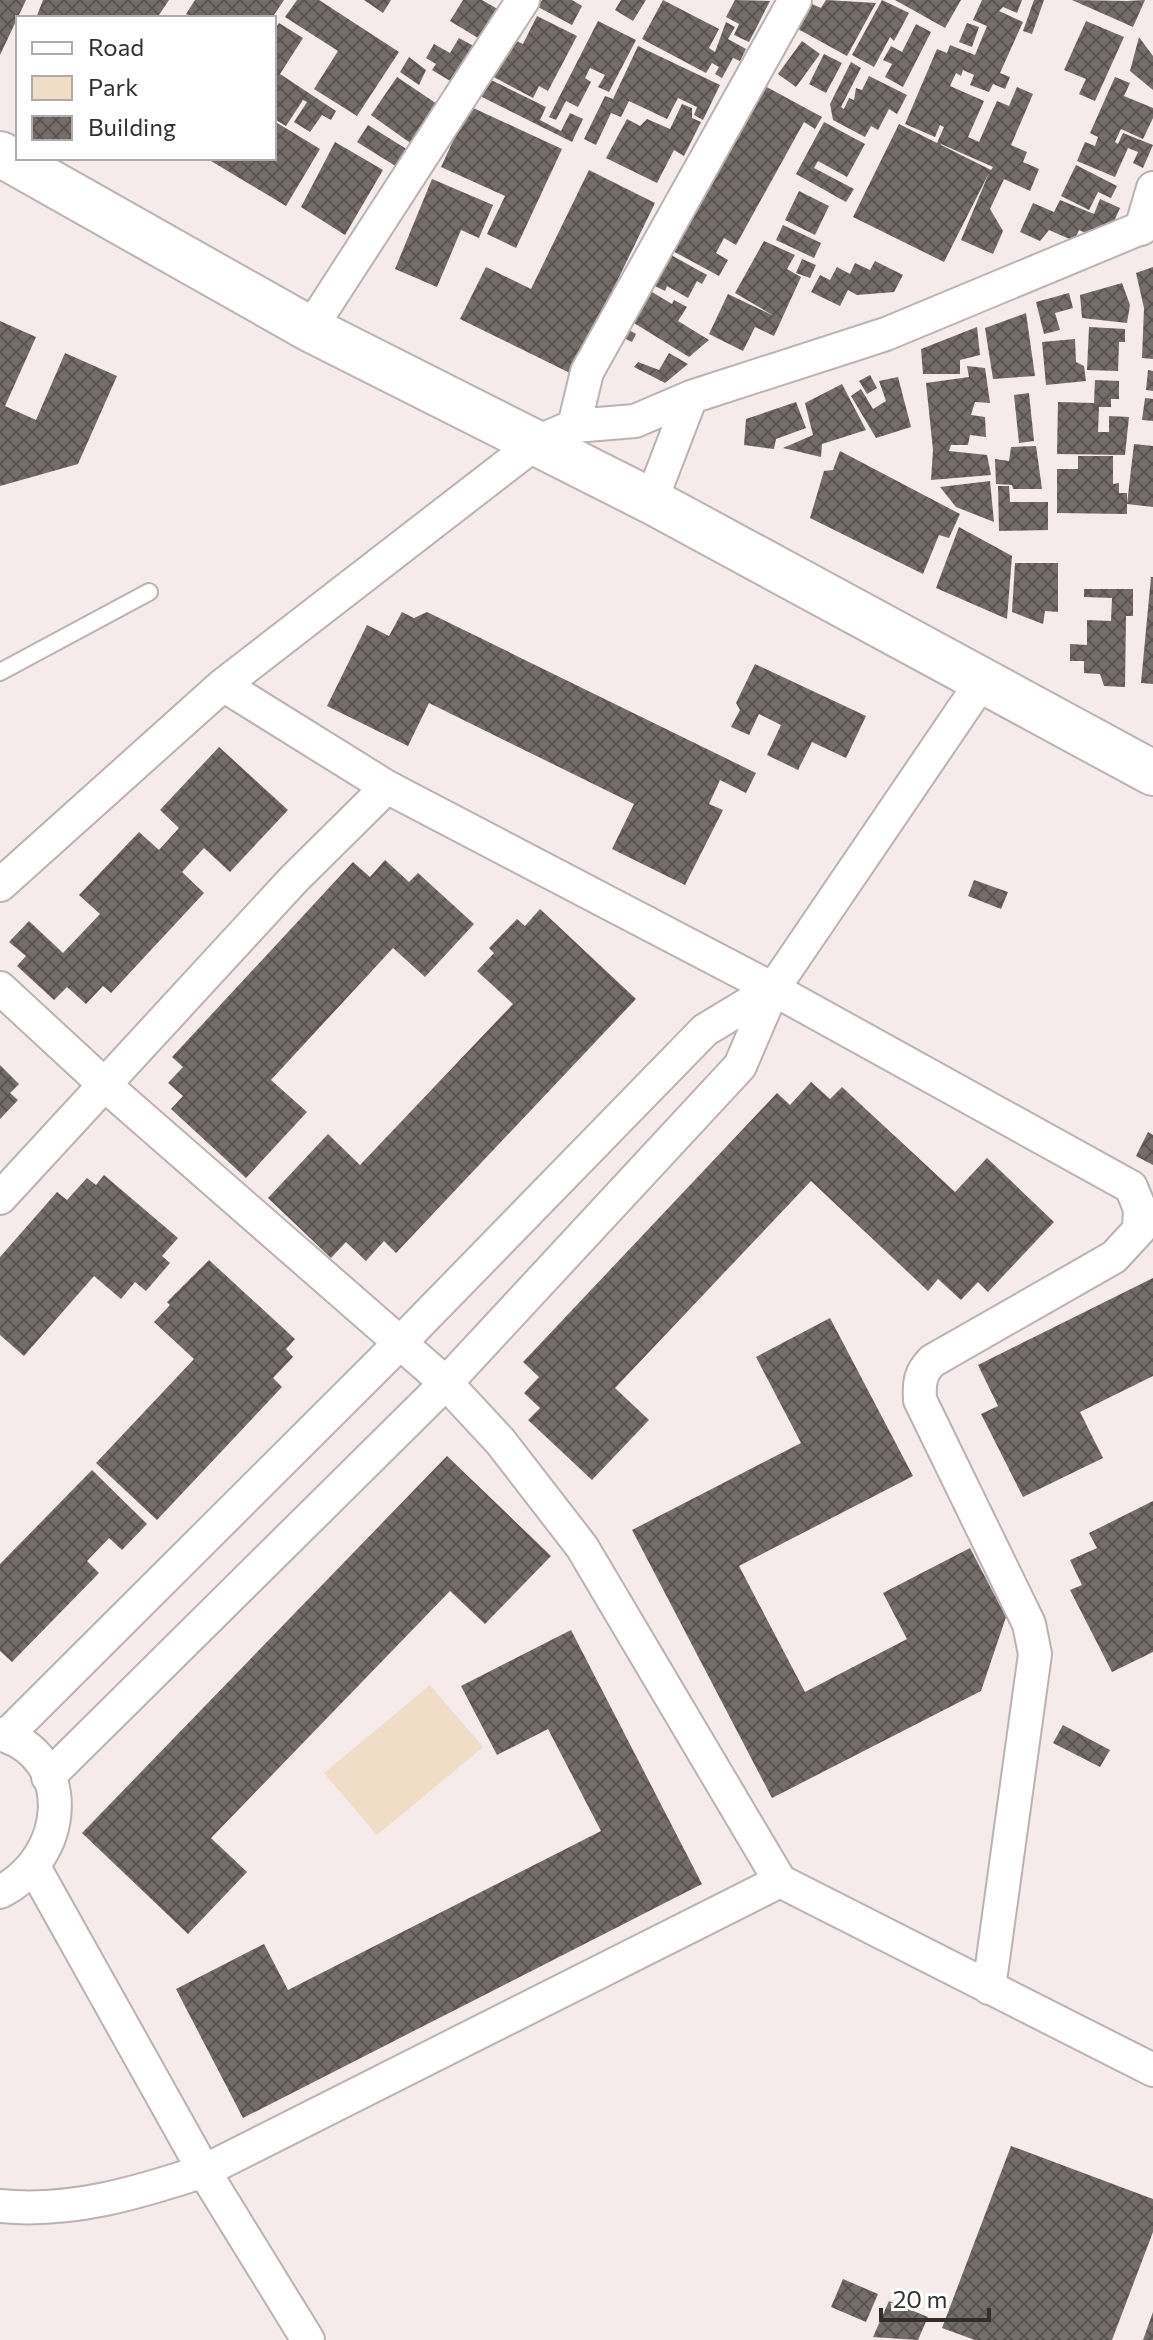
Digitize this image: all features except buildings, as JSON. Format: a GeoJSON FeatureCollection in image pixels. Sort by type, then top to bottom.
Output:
{"type":"FeatureCollection","features":[{"type":"Feature","properties":{"kind":"street"},"geometry":{"type":"LineString","coordinates":[[310,329],[523,0]]}},
{"type":"Feature","properties":{"kind":"street"},"geometry":{"type":"LineString","coordinates":[[0,885],[223,685],[555,434],[795,0]]}},
{"type":"Feature","properties":{"kind":"street"},"geometry":{"type":"LineString","coordinates":[[0,154],[310,329],[555,434],[651,501],[1153,773]]}},
{"type":"Feature","properties":{"kind":"street"},"geometry":{"type":"LineString","coordinates":[[555,434],[635,421],[691,397],[886,334],[1147,226],[1153,188]]}},
{"type":"Feature","properties":{"kind":"street"},"geometry":{"type":"LineString","coordinates":[[651,501],[691,397]]}},
{"type":"Feature","properties":{"kind":"street"},"geometry":{"type":"LineString","coordinates":[[48,1777],[446,1383],[740,1066],[773,989],[983,680]]}},
{"type":"Feature","properties":{"kind":"street"},"geometry":{"type":"LineString","coordinates":[[223,685],[387,787],[773,989],[1131,1187],[1138,1197],[1139,1230],[1114,1257],[932,1361],[922,1370],[919,1384],[920,1400],[1029,1624],[1035,1654],[989,1988]]}},
{"type":"Feature","properties":{"kind":"street"},"geometry":{"type":"LineString","coordinates":[[0,1198],[294,879],[387,787]]}},
{"type":"Feature","properties":{"kind":"street"},"geometry":{"type":"LineString","coordinates":[[0,988],[106,1086],[446,1383],[508,1450],[582,1547],[780,1881],[1153,2070]]}},
{"type":"Feature","properties":{"kind":"street"},"geometry":{"type":"LineString","coordinates":[[0,1892],[23,1879],[34,1867],[50,1842],[55,1820],[55,1799],[38,1760],[3,1735],[399,1344],[705,1030],[773,989]]}},
{"type":"Feature","properties":{"kind":"street"},"geometry":{"type":"LineString","coordinates":[[34,1867],[204,2171],[308,2340]]}},
{"type":"Feature","properties":{"kind":"street"},"geometry":{"type":"LineString","coordinates":[[0,2206],[73,2205],[125,2197],[204,2171],[780,1881]]}},
{"type":"Feature","properties":{"kind":"lane"},"geometry":{"type":"LineString","coordinates":[[0,672],[149,592]]}},
{"type":"Feature","properties":{"kind":"green space"},"geometry":{"type":"Polygon","coordinates":[[[430,1685],[483,1747],[377,1835],[324,1773],[430,1685]]]}}]}
